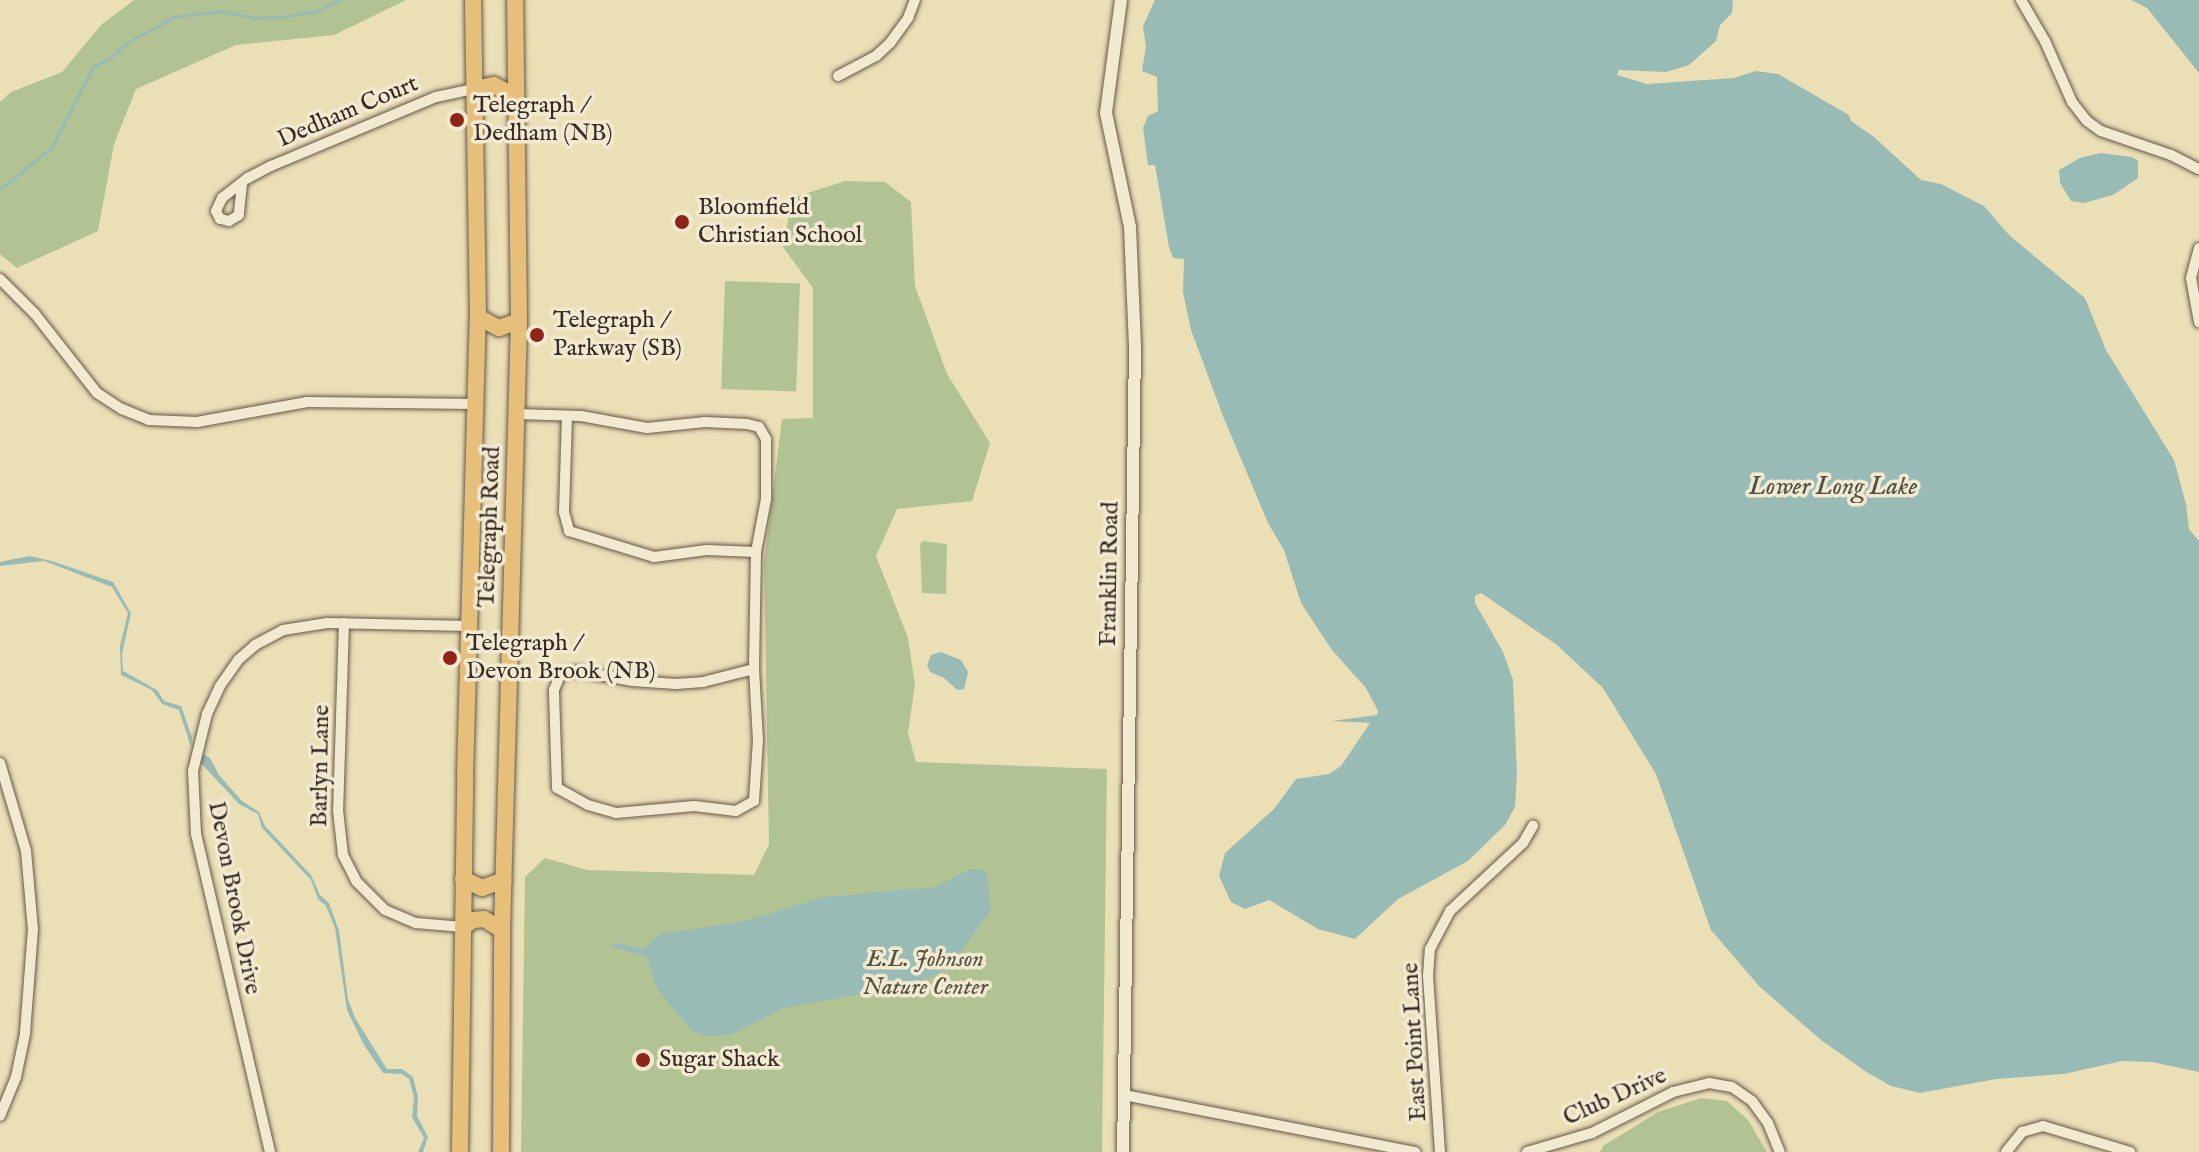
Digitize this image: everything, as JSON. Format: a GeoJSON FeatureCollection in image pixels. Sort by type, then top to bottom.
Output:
{"type":"FeatureCollection","features":[{"type":"Feature","properties":{"kind":"highway","name":"Telegraph Road"},"geometry":{"type":"LineString","coordinates":[[460,1152],[463,879],[478,317],[473,0]]}},
{"type":"Feature","properties":{"kind":"highway","name":"Telegraph Road"},"geometry":{"type":"LineString","coordinates":[[501,1152],[502,930],[519,321],[515,0]]}},
{"type":"Feature","properties":{"kind":"highway"},"geometry":{"type":"LineString","coordinates":[[475,89],[494,85],[516,97]]}},
{"type":"Feature","properties":{"kind":"highway"},"geometry":{"type":"LineString","coordinates":[[478,317],[499,328],[519,321]]}},
{"type":"Feature","properties":{"kind":"highway"},"geometry":{"type":"LineString","coordinates":[[463,879],[482,888],[504,880]]}},
{"type":"Feature","properties":{"kind":"highway"},"geometry":{"type":"LineString","coordinates":[[463,927],[473,920],[484,919],[502,930]]}},
{"type":"Feature","properties":{"kind":"street"},"geometry":{"type":"LineString","coordinates":[[838,76],[876,56],[890,43],[908,18],[915,0]]}},
{"type":"Feature","properties":{"kind":"street","name":"Franklin Road"},"geometry":{"type":"LineString","coordinates":[[1121,0],[1106,122],[1130,227],[1135,333],[1123,1152]]}},
{"type":"Feature","properties":{"kind":"street"},"geometry":{"type":"LineString","coordinates":[[2021,0],[2045,41],[2072,102],[2087,121],[2101,131],[2162,151],[2199,169]]}},
{"type":"Feature","properties":{"kind":"street","name":"Dedham Court"},"geometry":{"type":"LineString","coordinates":[[242,184],[271,166],[436,97],[475,89]]}},
{"type":"Feature","properties":{"kind":"street"},"geometry":{"type":"LineString","coordinates":[[2199,248],[2191,278],[2199,322]]}},
{"type":"Feature","properties":{"kind":"street"},"geometry":{"type":"LineString","coordinates":[[0,279],[35,314],[97,393],[122,409],[149,420],[197,422],[307,402],[476,404]]}},
{"type":"Feature","properties":{"kind":"street"},"geometry":{"type":"LineString","coordinates":[[517,414],[567,416],[647,428],[705,422],[759,427],[766,439],[766,499],[756,552],[754,669],[758,787],[749,807],[736,811],[694,806],[616,813],[588,805],[557,788],[554,690],[560,675],[577,671],[633,681],[676,684],[703,682],[754,669]]}},
{"type":"Feature","properties":{"kind":"street"},"geometry":{"type":"LineString","coordinates":[[567,416],[564,512],[569,531],[654,557],[707,550],[756,552]]}},
{"type":"Feature","properties":{"kind":"street","name":"Devon Brook Drive"},"geometry":{"type":"LineString","coordinates":[[270,1152],[199,848],[193,771],[213,699],[227,674],[246,652],[283,630],[313,623],[469,626]]}},
{"type":"Feature","properties":{"kind":"street","name":"Barlyn Lane"},"geometry":{"type":"LineString","coordinates":[[344,623],[338,810],[343,855],[356,881],[385,910],[416,923],[463,927]]}},
{"type":"Feature","properties":{"kind":"street"},"geometry":{"type":"LineString","coordinates":[[0,763],[26,851],[33,929],[25,1034],[16,1077],[0,1116]]}},
{"type":"Feature","properties":{"kind":"street","name":"East Point Lane"},"geometry":{"type":"LineString","coordinates":[[1440,1152],[1428,976],[1430,949],[1450,911],[1523,843],[1533,826]]}},
{"type":"Feature","properties":{"kind":"street","name":"Club Drive"},"geometry":{"type":"LineString","coordinates":[[1527,1152],[1592,1133],[1673,1092],[1709,1083],[1732,1087],[1752,1101],[1768,1123],[1780,1152]]}},
{"type":"Feature","properties":{"kind":"street"},"geometry":{"type":"LineString","coordinates":[[1124,1095],[1415,1152]]}},
{"type":"Feature","properties":{"kind":"street"},"geometry":{"type":"LineString","coordinates":[[2006,1152],[2022,1132],[2043,1126],[2130,1152]]}},
{"type":"Feature","properties":{"kind":"green space"},"geometry":{"type":"Polygon","coordinates":[[[134,0],[406,0],[334,35],[236,45],[136,89],[114,144],[98,231],[17,268],[0,254],[0,102],[11,92],[62,72],[101,25],[134,0]]]}},
{"type":"Feature","properties":{"kind":"green space","name":"E.L. Johnson Nature Center"},"geometry":{"type":"Polygon","coordinates":[[[845,181],[885,182],[911,202],[915,286],[947,374],[990,443],[972,501],[897,509],[876,556],[908,638],[915,685],[908,733],[916,762],[1107,769],[1102,1152],[521,1152],[525,877],[545,858],[587,870],[754,875],[769,844],[764,562],[782,419],[813,418],[813,288],[783,247],[792,198],[845,181]]]}},
{"type":"Feature","properties":{"kind":"green space"},"geometry":{"type":"Polygon","coordinates":[[[725,281],[800,284],[796,392],[721,389],[725,281]]]}},
{"type":"Feature","properties":{"kind":"green space"},"geometry":{"type":"Polygon","coordinates":[[[923,541],[947,544],[946,594],[922,593],[920,544],[923,541]]]}},
{"type":"Feature","properties":{"kind":"green space"},"geometry":{"type":"Polygon","coordinates":[[[1701,1098],[1727,1101],[1748,1120],[1767,1152],[1600,1152],[1603,1146],[1658,1112],[1701,1098]]]}},
{"type":"Feature","properties":{"kind":"water","name":"Lower Long Lake"},"geometry":{"type":"Polygon","coordinates":[[[1155,0],[1733,0],[1732,13],[1720,25],[1716,41],[1689,65],[1666,72],[1619,70],[1617,75],[1647,84],[1734,78],[1756,71],[1778,74],[1849,115],[1851,121],[1874,137],[1921,180],[1941,184],[1984,206],[2010,236],[2085,298],[2106,350],[2174,460],[2189,529],[2199,541],[2199,1072],[2152,1062],[2122,1061],[2064,1074],[1996,1079],[1920,1093],[1891,1086],[1868,1073],[1821,1040],[1760,987],[1711,930],[1656,774],[1603,688],[1557,645],[1481,593],[1475,596],[1475,603],[1503,652],[1513,680],[1517,774],[1515,807],[1505,825],[1468,861],[1398,899],[1355,939],[1318,929],[1269,900],[1245,909],[1231,902],[1219,876],[1225,853],[1274,809],[1296,779],[1329,774],[1341,766],[1370,723],[1332,721],[1377,715],[1378,711],[1366,688],[1332,650],[1301,603],[1284,550],[1268,523],[1191,330],[1183,292],[1184,259],[1173,258],[1169,247],[1155,165],[1148,165],[1143,128],[1148,116],[1158,111],[1157,77],[1142,71],[1146,46],[1143,26],[1155,0]]]}},
{"type":"Feature","properties":{"kind":"water"},"geometry":{"type":"Polygon","coordinates":[[[2131,0],[2199,0],[2199,73],[2147,8],[2131,0]]]}},
{"type":"Feature","properties":{"kind":"water"},"geometry":{"type":"Polygon","coordinates":[[[2100,153],[2132,157],[2138,161],[2138,178],[2113,195],[2084,203],[2071,201],[2060,183],[2059,170],[2080,158],[2100,153]]]}},
{"type":"Feature","properties":{"kind":"water"},"geometry":{"type":"Polygon","coordinates":[[[29,556],[113,582],[131,613],[122,654],[123,671],[157,690],[164,701],[181,706],[192,737],[191,747],[179,710],[162,704],[152,690],[121,675],[120,646],[128,613],[112,587],[44,561],[0,566],[0,562],[29,556]]]}},
{"type":"Feature","properties":{"kind":"water"},"geometry":{"type":"Polygon","coordinates":[[[941,652],[961,660],[968,672],[964,689],[957,690],[944,678],[930,672],[927,665],[931,655],[941,652]]]}},
{"type":"Feature","properties":{"kind":"water"},"geometry":{"type":"Polygon","coordinates":[[[203,754],[210,758],[219,775],[242,801],[259,812],[265,826],[311,875],[320,895],[329,903],[339,931],[348,999],[355,1018],[387,1069],[402,1069],[413,1077],[418,1097],[417,1116],[428,1137],[423,1152],[418,1152],[424,1138],[412,1117],[414,1097],[409,1079],[402,1074],[383,1073],[364,1045],[347,1010],[335,928],[326,906],[318,899],[311,880],[262,828],[258,814],[239,804],[200,762],[203,754]]]}},
{"type":"Feature","properties":{"kind":"water"},"geometry":{"type":"Polygon","coordinates":[[[970,869],[983,870],[987,874],[991,910],[963,948],[938,973],[913,985],[784,1008],[731,1035],[704,1036],[691,1030],[657,989],[647,957],[608,946],[618,943],[644,949],[660,934],[741,922],[824,897],[935,887],[970,869]]]}},
{"type":"Feature","properties":{"kind":"waterway"},"geometry":{"type":"LineString","coordinates":[[0,189],[52,147],[93,67],[109,59],[128,42],[174,17],[222,11],[254,18],[282,17],[315,11],[340,0]]}},
{"type":"Feature","properties":{"kind":"place","name":"Telegraph / Dedham (NB)"},"geometry":{"type":"Point","coordinates":[457,120]}},
{"type":"Feature","properties":{"kind":"place","name":"Bloomfield Christian School"},"geometry":{"type":"Point","coordinates":[682,222]}},
{"type":"Feature","properties":{"kind":"place","name":"Telegraph / Parkway (SB)"},"geometry":{"type":"Point","coordinates":[537,335]}},
{"type":"Feature","properties":{"kind":"place","name":"Telegraph / Devon Brook (NB)"},"geometry":{"type":"Point","coordinates":[450,658]}},
{"type":"Feature","properties":{"kind":"place","name":"Sugar Shack"},"geometry":{"type":"Point","coordinates":[643,1060]}}]}
